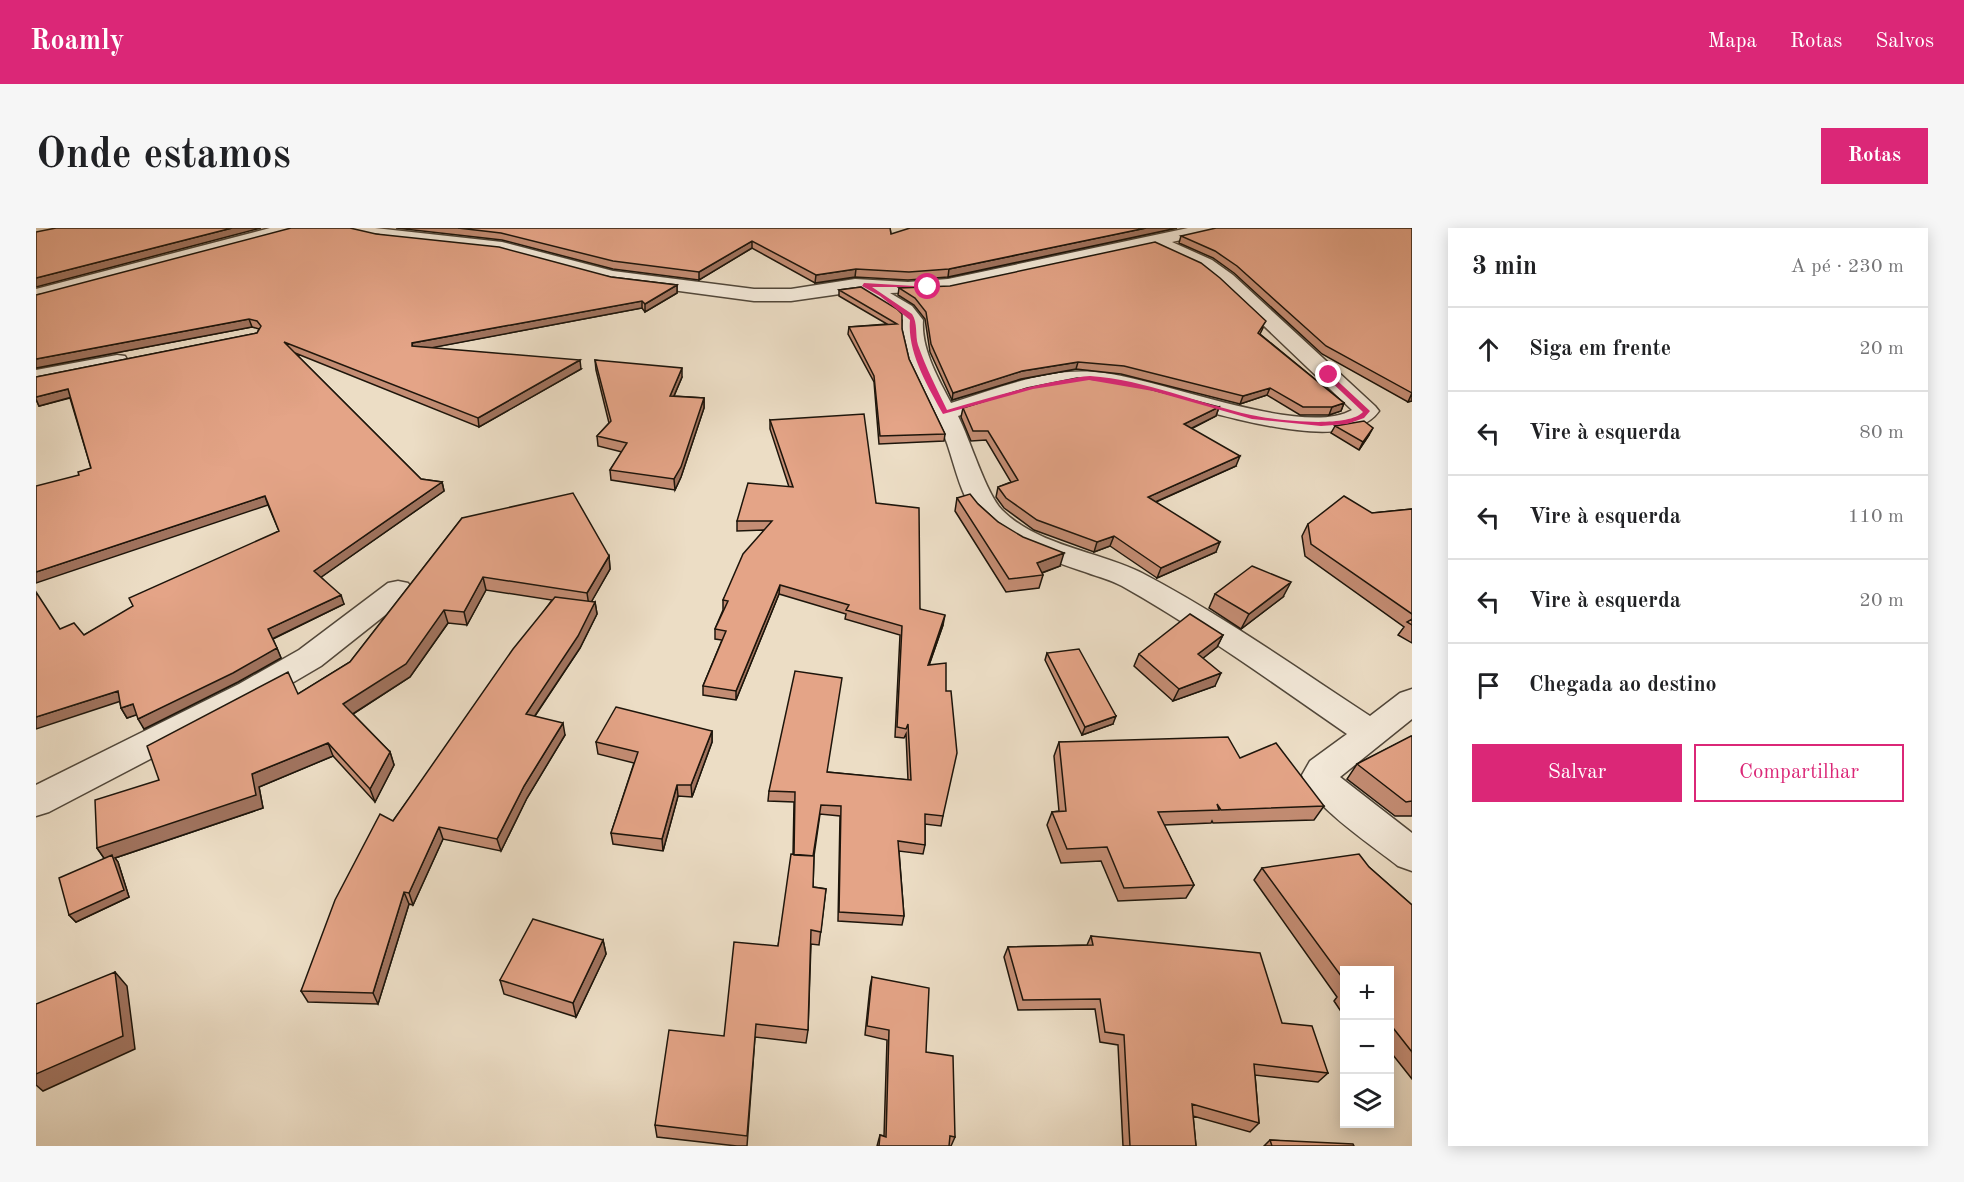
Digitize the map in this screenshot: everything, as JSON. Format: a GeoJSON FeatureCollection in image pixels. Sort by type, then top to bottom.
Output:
{"type":"FeatureCollection","features":[{"type":"Feature","properties":{"kind":"street"},"geometry":{"type":"LineString","coordinates":[[36,295],[290,228]]}},
{"type":"Feature","properties":{"kind":"street"},"geometry":{"type":"LineString","coordinates":[[355,228],[378,234],[486,244],[612,276],[754,294],[791,295],[864,285],[908,288],[948,285],[1211,228]]}},
{"type":"Feature","properties":{"kind":"street"},"geometry":{"type":"LineString","coordinates":[[945,412],[1032,387],[1089,378],[1154,389],[1226,411],[1285,422],[1347,422],[1362,417],[1367,411],[1226,279],[1206,264],[1154,240]]}},
{"type":"Feature","properties":{"kind":"street"},"geometry":{"type":"LineString","coordinates":[[864,285],[882,295],[910,315],[913,320],[912,334],[919,357],[945,412],[982,505],[1009,530],[1053,550],[1129,578],[1191,613],[1371,733]]}},
{"type":"Feature","properties":{"kind":"street"},"geometry":{"type":"LineString","coordinates":[[36,377],[138,357]]}},
{"type":"Feature","properties":{"kind":"street"},"geometry":{"type":"LineString","coordinates":[[36,802],[251,692],[310,658],[398,590]]}},
{"type":"Feature","properties":{"kind":"street"},"geometry":{"type":"LineString","coordinates":[[1412,701],[1320,775],[1322,782],[1335,795],[1412,855]]}},
{"type":"Feature","properties":{"kind":"building"},"geometry":{"type":"Polygon","coordinates":[[[56,228],[232,228],[36,278],[36,232],[56,228]]]}},
{"type":"Feature","properties":{"kind":"building"},"geometry":{"type":"Polygon","coordinates":[[[291,228],[350,228],[376,234],[499,247],[611,277],[677,285],[645,304],[642,301],[412,343],[412,346],[580,360],[478,418],[284,342],[421,479],[442,482],[314,571],[341,595],[268,629],[277,648],[233,673],[138,719],[133,704],[121,708],[118,691],[36,717],[36,592],[60,629],[74,623],[84,635],[133,606],[129,598],[279,531],[265,496],[36,572],[36,486],[79,475],[78,472],[91,468],[68,389],[36,397],[36,377],[257,333],[261,326],[257,321],[249,319],[36,359],[36,295],[291,228]]]}},
{"type":"Feature","properties":{"kind":"building"},"geometry":{"type":"Polygon","coordinates":[[[458,228],[890,228],[891,234],[910,228],[1146,228],[949,269],[909,272],[856,269],[816,275],[752,241],[699,272],[613,261],[501,233],[458,228]]]}},
{"type":"Feature","properties":{"kind":"building"},"geometry":{"type":"Polygon","coordinates":[[[1216,228],[1412,228],[1412,393],[1326,346],[1237,266],[1215,251],[1181,236],[1216,228]]]}},
{"type":"Feature","properties":{"kind":"building"},"geometry":{"type":"Polygon","coordinates":[[[1155,242],[1201,263],[1220,278],[1266,321],[1258,333],[1344,403],[1332,407],[1303,407],[1270,388],[1243,396],[1124,366],[1078,362],[1022,371],[953,393],[931,344],[926,312],[915,298],[899,288],[950,286],[1155,242]]]}},
{"type":"Feature","properties":{"kind":"building"},"geometry":{"type":"Polygon","coordinates":[[[861,287],[902,314],[902,329],[909,359],[945,434],[880,436],[874,376],[849,327],[897,324],[839,290],[861,287]]]}},
{"type":"Feature","properties":{"kind":"building"},"geometry":{"type":"Polygon","coordinates":[[[595,360],[682,368],[670,396],[704,398],[681,467],[674,479],[610,470],[627,443],[597,436],[611,421],[595,360]]]}},
{"type":"Feature","properties":{"kind":"building"},"geometry":{"type":"Polygon","coordinates":[[[1077,378],[1122,382],[1219,407],[1184,424],[1240,456],[1148,497],[1220,542],[1161,568],[1114,536],[1097,542],[1037,520],[1006,498],[998,487],[1018,480],[988,431],[973,431],[963,408],[1027,388],[1077,378]]]}},
{"type":"Feature","properties":{"kind":"building"},"geometry":{"type":"Polygon","coordinates":[[[864,414],[876,503],[919,508],[920,609],[945,615],[928,665],[946,663],[946,691],[951,691],[957,753],[943,816],[925,814],[925,845],[898,841],[904,916],[839,912],[841,806],[821,805],[813,856],[794,855],[795,792],[769,791],[795,671],[842,678],[827,772],[911,780],[908,724],[906,729],[897,727],[902,626],[846,610],[849,605],[780,585],[736,691],[703,686],[726,631],[715,629],[728,601],[723,600],[743,554],[772,521],[737,521],[748,483],[793,487],[770,420],[864,414]]]}},
{"type":"Feature","properties":{"kind":"building"},"geometry":{"type":"Polygon","coordinates":[[[1364,421],[1373,428],[1363,442],[1335,426],[1364,421]]]}},
{"type":"Feature","properties":{"kind":"building"},"geometry":{"type":"Polygon","coordinates":[[[573,493],[609,556],[587,593],[483,577],[464,612],[444,610],[406,664],[343,704],[390,752],[370,789],[328,743],[252,774],[256,795],[97,848],[95,800],[159,780],[147,746],[288,672],[298,694],[350,662],[462,518],[573,493]]]}},
{"type":"Feature","properties":{"kind":"building"},"geometry":{"type":"Polygon","coordinates":[[[970,494],[998,522],[1023,537],[1064,553],[1037,563],[1043,575],[1009,579],[957,498],[970,494]]]}},
{"type":"Feature","properties":{"kind":"building"},"geometry":{"type":"Polygon","coordinates":[[[1344,496],[1372,513],[1412,509],[1412,614],[1311,544],[1308,524],[1344,496]]]}},
{"type":"Feature","properties":{"kind":"building"},"geometry":{"type":"Polygon","coordinates":[[[1252,566],[1291,582],[1249,614],[1215,594],[1252,566]]]}},
{"type":"Feature","properties":{"kind":"building"},"geometry":{"type":"Polygon","coordinates":[[[555,597],[595,602],[578,636],[526,714],[563,723],[524,786],[497,839],[439,827],[409,893],[404,892],[373,993],[301,991],[335,900],[380,814],[393,821],[513,649],[555,597]]]}},
{"type":"Feature","properties":{"kind":"building"},"geometry":{"type":"Polygon","coordinates":[[[1190,614],[1223,635],[1198,654],[1221,673],[1179,689],[1139,654],[1190,614]]]}},
{"type":"Feature","properties":{"kind":"building"},"geometry":{"type":"Polygon","coordinates":[[[1079,649],[1116,716],[1085,727],[1047,653],[1079,649]]]}},
{"type":"Feature","properties":{"kind":"building"},"geometry":{"type":"Polygon","coordinates":[[[616,707],[712,731],[691,785],[677,785],[662,839],[611,833],[638,752],[596,742],[616,707]]]}},
{"type":"Feature","properties":{"kind":"building"},"geometry":{"type":"Polygon","coordinates":[[[1411,736],[1412,801],[1406,802],[1357,764],[1411,736]]]}},
{"type":"Feature","properties":{"kind":"building"},"geometry":{"type":"Polygon","coordinates":[[[1228,737],[1240,758],[1276,743],[1324,806],[1221,810],[1217,804],[1219,810],[1158,812],[1194,885],[1124,888],[1107,847],[1067,849],[1052,812],[1066,811],[1059,742],[1228,737]]]}},
{"type":"Feature","properties":{"kind":"building"},"geometry":{"type":"Polygon","coordinates":[[[791,854],[814,856],[813,887],[826,889],[821,932],[811,930],[808,1030],[756,1024],[747,1136],[655,1125],[669,1030],[724,1036],[734,942],[778,946],[791,854]]]}},
{"type":"Feature","properties":{"kind":"building"},"geometry":{"type":"Polygon","coordinates":[[[1359,854],[1369,867],[1412,905],[1412,1052],[1394,1029],[1394,966],[1340,966],[1340,975],[1262,868],[1359,854]]]}},
{"type":"Feature","properties":{"kind":"building"},"geometry":{"type":"Polygon","coordinates":[[[112,855],[124,890],[69,915],[59,878],[112,855]]]}},
{"type":"Feature","properties":{"kind":"building"},"geometry":{"type":"Polygon","coordinates":[[[533,919],[603,940],[573,1003],[500,980],[533,919]]]}},
{"type":"Feature","properties":{"kind":"building"},"geometry":{"type":"Polygon","coordinates":[[[1091,936],[1260,953],[1282,1023],[1312,1026],[1328,1073],[1254,1064],[1259,1123],[1192,1104],[1196,1146],[1130,1146],[1124,1035],[1105,1032],[1100,999],[1023,1000],[1008,947],[1093,945],[1091,936]]]}},
{"type":"Feature","properties":{"kind":"building"},"geometry":{"type":"Polygon","coordinates":[[[115,972],[123,1036],[36,1074],[36,1004],[115,972]]]}},
{"type":"Feature","properties":{"kind":"building"},"geometry":{"type":"Polygon","coordinates":[[[872,977],[929,988],[926,1052],[953,1056],[955,1137],[950,1136],[949,1146],[879,1146],[880,1135],[886,1137],[889,1030],[867,1026],[872,977]]]}},
{"type":"Feature","properties":{"kind":"building"},"geometry":{"type":"Polygon","coordinates":[[[1270,1140],[1353,1144],[1354,1146],[1272,1146],[1270,1140]]]}},
{"type":"Feature","properties":{"kind":"route"},"geometry":{"type":"LineString","coordinates":[[928,287],[864,285],[910,315],[913,320],[912,334],[916,349],[925,373],[945,412],[1032,387],[1089,378],[1154,389],[1226,411],[1285,422],[1321,424],[1347,422],[1362,417],[1367,411],[1329,375]]}}]}
